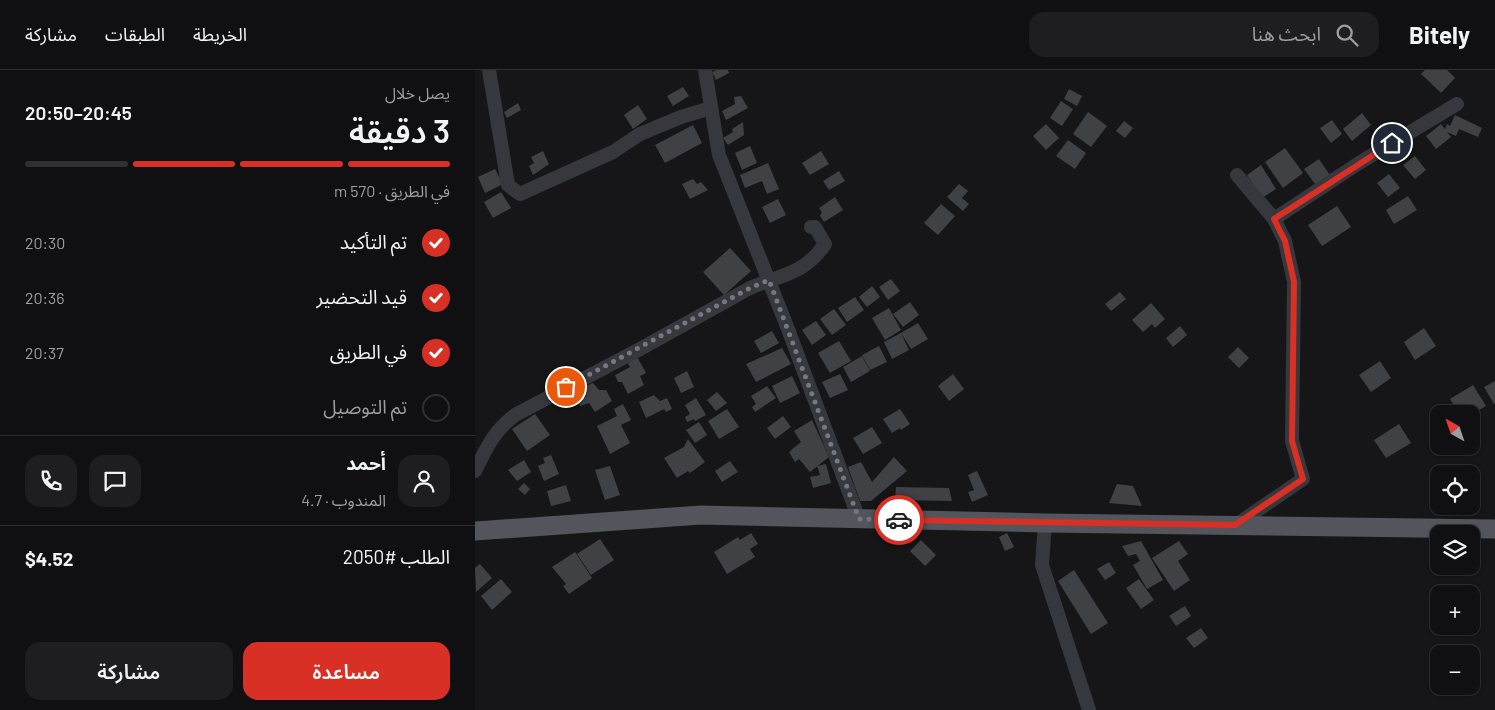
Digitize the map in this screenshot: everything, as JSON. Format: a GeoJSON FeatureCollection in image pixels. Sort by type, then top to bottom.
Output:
{"type":"FeatureCollection","features":[{"type":"Feature","properties":{"kind":"main road"},"geometry":{"type":"LineString","coordinates":[[478,528],[701,516],[1495,529]]}},
{"type":"Feature","properties":{"kind":"street"},"geometry":{"type":"LineString","coordinates":[[489,70],[508,184],[520,194],[613,152],[639,134],[681,117],[711,108]]}},
{"type":"Feature","properties":{"kind":"street"},"geometry":{"type":"LineString","coordinates":[[705,70],[719,155],[769,280],[859,519]]}},
{"type":"Feature","properties":{"kind":"street"},"geometry":{"type":"LineString","coordinates":[[1274,219],[1359,163],[1457,104]]}},
{"type":"Feature","properties":{"kind":"street"},"geometry":{"type":"LineString","coordinates":[[1235,525],[1303,479],[1292,441],[1294,282],[1285,241],[1274,219],[1237,176]]}},
{"type":"Feature","properties":{"kind":"street"},"geometry":{"type":"LineString","coordinates":[[475,471],[493,437],[501,426],[515,415],[750,288],[769,280],[784,278],[816,258],[825,244],[815,227],[811,226]]}},
{"type":"Feature","properties":{"kind":"street"},"geometry":{"type":"LineString","coordinates":[[1045,523],[1042,566],[1089,710]]}},
{"type":"Feature","properties":{"kind":"building"},"geometry":{"type":"Polygon","coordinates":[[[728,70],[729,73],[716,80],[712,72],[728,70]]]}},
{"type":"Feature","properties":{"kind":"building"},"geometry":{"type":"Polygon","coordinates":[[[1425,70],[1447,70],[1455,78],[1441,93],[1421,74],[1425,70]]]}},
{"type":"Feature","properties":{"kind":"building"},"geometry":{"type":"Polygon","coordinates":[[[683,87],[689,96],[673,106],[667,96],[683,87]]]}},
{"type":"Feature","properties":{"kind":"building"},"geometry":{"type":"Polygon","coordinates":[[[1069,89],[1082,96],[1077,106],[1064,99],[1069,89]]]}},
{"type":"Feature","properties":{"kind":"building"},"geometry":{"type":"Polygon","coordinates":[[[741,96],[748,108],[726,120],[722,111],[735,104],[734,97],[741,96]]]}},
{"type":"Feature","properties":{"kind":"building"},"geometry":{"type":"Polygon","coordinates":[[[1061,101],[1073,109],[1062,126],[1050,118],[1061,101]]]}},
{"type":"Feature","properties":{"kind":"building"},"geometry":{"type":"Polygon","coordinates":[[[518,103],[521,110],[507,118],[504,112],[518,103]]]}},
{"type":"Feature","properties":{"kind":"building"},"geometry":{"type":"Polygon","coordinates":[[[638,105],[647,119],[633,129],[624,115],[638,105]]]}},
{"type":"Feature","properties":{"kind":"building"},"geometry":{"type":"Polygon","coordinates":[[[1088,112],[1107,126],[1091,147],[1073,134],[1088,112]]]}},
{"type":"Feature","properties":{"kind":"building"},"geometry":{"type":"Polygon","coordinates":[[[1362,113],[1371,125],[1352,141],[1343,129],[1362,113]]]}},
{"type":"Feature","properties":{"kind":"building"},"geometry":{"type":"Polygon","coordinates":[[[1455,115],[1482,128],[1478,137],[1459,129],[1456,136],[1447,132],[1451,137],[1436,149],[1426,136],[1441,124],[1445,129],[1447,124],[1450,126],[1455,115]]]}},
{"type":"Feature","properties":{"kind":"building"},"geometry":{"type":"Polygon","coordinates":[[[1332,120],[1342,134],[1331,143],[1320,128],[1332,120]]]}},
{"type":"Feature","properties":{"kind":"building"},"geometry":{"type":"Polygon","coordinates":[[[1124,121],[1133,128],[1125,138],[1116,131],[1124,121]]]}},
{"type":"Feature","properties":{"kind":"building"},"geometry":{"type":"Polygon","coordinates":[[[743,122],[744,135],[728,145],[723,138],[733,132],[732,129],[743,122]]]}},
{"type":"Feature","properties":{"kind":"building"},"geometry":{"type":"Polygon","coordinates":[[[1046,124],[1059,138],[1046,150],[1033,136],[1046,124]]]}},
{"type":"Feature","properties":{"kind":"building"},"geometry":{"type":"Polygon","coordinates":[[[693,125],[702,143],[665,163],[655,145],[693,125]]]}},
{"type":"Feature","properties":{"kind":"building"},"geometry":{"type":"Polygon","coordinates":[[[1068,140],[1086,153],[1075,169],[1056,156],[1068,140]]]}},
{"type":"Feature","properties":{"kind":"building"},"geometry":{"type":"Polygon","coordinates":[[[750,146],[757,163],[742,170],[735,153],[750,146]]]}},
{"type":"Feature","properties":{"kind":"building"},"geometry":{"type":"Polygon","coordinates":[[[1285,148],[1303,173],[1283,188],[1265,162],[1285,148]]]}},
{"type":"Feature","properties":{"kind":"building"},"geometry":{"type":"Polygon","coordinates":[[[543,151],[549,164],[533,175],[529,166],[534,163],[531,157],[543,151]]]}},
{"type":"Feature","properties":{"kind":"building"},"geometry":{"type":"Polygon","coordinates":[[[821,151],[829,164],[810,175],[802,163],[821,151]]]}},
{"type":"Feature","properties":{"kind":"building"},"geometry":{"type":"Polygon","coordinates":[[[1415,156],[1426,170],[1415,179],[1403,165],[1415,156]]]}},
{"type":"Feature","properties":{"kind":"building"},"geometry":{"type":"Polygon","coordinates":[[[1319,159],[1332,178],[1318,188],[1304,169],[1319,159]]]}},
{"type":"Feature","properties":{"kind":"building"},"geometry":{"type":"Polygon","coordinates":[[[768,163],[779,189],[767,194],[762,181],[745,188],[740,175],[768,163]]]}},
{"type":"Feature","properties":{"kind":"building"},"geometry":{"type":"Polygon","coordinates":[[[1261,165],[1276,189],[1262,198],[1247,175],[1261,165]]]}},
{"type":"Feature","properties":{"kind":"building"},"geometry":{"type":"Polygon","coordinates":[[[495,169],[503,184],[485,193],[478,177],[495,169]]]}},
{"type":"Feature","properties":{"kind":"building"},"geometry":{"type":"Polygon","coordinates":[[[839,171],[845,181],[829,190],[823,181],[839,171]]]}},
{"type":"Feature","properties":{"kind":"building"},"geometry":{"type":"Polygon","coordinates":[[[1389,174],[1400,188],[1388,197],[1377,183],[1389,174]]]}},
{"type":"Feature","properties":{"kind":"building"},"geometry":{"type":"Polygon","coordinates":[[[693,179],[697,184],[701,182],[708,190],[690,199],[682,184],[693,179]]]}},
{"type":"Feature","properties":{"kind":"building"},"geometry":{"type":"Polygon","coordinates":[[[959,184],[968,191],[962,198],[969,204],[963,211],[947,197],[959,184]]]}},
{"type":"Feature","properties":{"kind":"building"},"geometry":{"type":"Polygon","coordinates":[[[501,192],[511,208],[493,218],[484,202],[501,192]]]}},
{"type":"Feature","properties":{"kind":"building"},"geometry":{"type":"Polygon","coordinates":[[[1408,196],[1417,210],[1394,224],[1386,210],[1408,196]]]}},
{"type":"Feature","properties":{"kind":"building"},"geometry":{"type":"Polygon","coordinates":[[[835,197],[843,210],[824,222],[820,216],[822,212],[819,208],[835,197]]]}},
{"type":"Feature","properties":{"kind":"building"},"geometry":{"type":"Polygon","coordinates":[[[778,199],[786,215],[770,223],[762,207],[778,199]]]}},
{"type":"Feature","properties":{"kind":"building"},"geometry":{"type":"Polygon","coordinates":[[[941,204],[955,216],[938,235],[924,223],[941,204]]]}},
{"type":"Feature","properties":{"kind":"building"},"geometry":{"type":"Polygon","coordinates":[[[1337,206],[1351,227],[1322,246],[1308,225],[1337,206]]]}},
{"type":"Feature","properties":{"kind":"building"},"geometry":{"type":"Polygon","coordinates":[[[730,248],[751,271],[724,295],[703,272],[730,248]]]}},
{"type":"Feature","properties":{"kind":"building"},"geometry":{"type":"Polygon","coordinates":[[[891,279],[900,291],[888,300],[879,287],[891,279]]]}},
{"type":"Feature","properties":{"kind":"building"},"geometry":{"type":"Polygon","coordinates":[[[872,286],[880,297],[867,307],[859,297],[872,286]]]}},
{"type":"Feature","properties":{"kind":"building"},"geometry":{"type":"Polygon","coordinates":[[[1120,292],[1126,299],[1111,311],[1105,304],[1120,292]]]}},
{"type":"Feature","properties":{"kind":"building"},"geometry":{"type":"Polygon","coordinates":[[[855,297],[864,310],[847,322],[838,308],[855,297]]]}},
{"type":"Feature","properties":{"kind":"building"},"geometry":{"type":"Polygon","coordinates":[[[910,302],[919,315],[903,327],[893,314],[910,302]]]}},
{"type":"Feature","properties":{"kind":"building"},"geometry":{"type":"Polygon","coordinates":[[[1151,303],[1165,319],[1155,328],[1152,324],[1143,332],[1132,320],[1151,303]]]}},
{"type":"Feature","properties":{"kind":"building"},"geometry":{"type":"Polygon","coordinates":[[[889,308],[901,330],[885,340],[872,318],[889,308]]]}},
{"type":"Feature","properties":{"kind":"building"},"geometry":{"type":"Polygon","coordinates":[[[834,309],[846,325],[832,335],[820,319],[834,309]]]}},
{"type":"Feature","properties":{"kind":"building"},"geometry":{"type":"Polygon","coordinates":[[[816,321],[826,335],[812,345],[802,330],[816,321]]]}},
{"type":"Feature","properties":{"kind":"building"},"geometry":{"type":"Polygon","coordinates":[[[918,323],[928,339],[911,349],[901,333],[918,323]]]}},
{"type":"Feature","properties":{"kind":"building"},"geometry":{"type":"Polygon","coordinates":[[[1180,326],[1187,335],[1173,347],[1166,338],[1180,326]]]}},
{"type":"Feature","properties":{"kind":"building"},"geometry":{"type":"Polygon","coordinates":[[[1424,328],[1436,346],[1415,360],[1404,342],[1424,328]]]}},
{"type":"Feature","properties":{"kind":"building"},"geometry":{"type":"Polygon","coordinates":[[[772,331],[779,343],[761,353],[754,341],[772,331]]]}},
{"type":"Feature","properties":{"kind":"building"},"geometry":{"type":"Polygon","coordinates":[[[901,333],[909,350],[892,359],[884,342],[901,333]]]}},
{"type":"Feature","properties":{"kind":"building"},"geometry":{"type":"Polygon","coordinates":[[[839,341],[851,361],[830,373],[818,353],[839,341]]]}},
{"type":"Feature","properties":{"kind":"building"},"geometry":{"type":"Polygon","coordinates":[[[879,346],[887,362],[870,370],[862,355],[879,346]]]}},
{"type":"Feature","properties":{"kind":"building"},"geometry":{"type":"Polygon","coordinates":[[[1238,347],[1249,358],[1239,368],[1228,357],[1238,347]]]}},
{"type":"Feature","properties":{"kind":"building"},"geometry":{"type":"Polygon","coordinates":[[[782,348],[791,364],[756,382],[746,364],[782,348]]]}},
{"type":"Feature","properties":{"kind":"building"},"geometry":{"type":"Polygon","coordinates":[[[636,355],[646,373],[640,376],[644,385],[628,394],[622,382],[618,382],[615,375],[630,367],[626,360],[636,355]]]}},
{"type":"Feature","properties":{"kind":"building"},"geometry":{"type":"Polygon","coordinates":[[[862,356],[870,371],[851,382],[843,367],[862,356]]]}},
{"type":"Feature","properties":{"kind":"building"},"geometry":{"type":"Polygon","coordinates":[[[1380,361],[1391,378],[1371,392],[1359,375],[1380,361]]]}},
{"type":"Feature","properties":{"kind":"building"},"geometry":{"type":"Polygon","coordinates":[[[687,371],[694,387],[681,393],[674,378],[687,371]]]}},
{"type":"Feature","properties":{"kind":"building"},"geometry":{"type":"Polygon","coordinates":[[[840,374],[848,390],[830,398],[822,382],[840,374]]]}},
{"type":"Feature","properties":{"kind":"building"},"geometry":{"type":"Polygon","coordinates":[[[953,374],[964,389],[949,401],[938,386],[953,374]]]}},
{"type":"Feature","properties":{"kind":"building"},"geometry":{"type":"Polygon","coordinates":[[[792,376],[800,393],[780,403],[772,386],[792,376]]]}},
{"type":"Feature","properties":{"kind":"building"},"geometry":{"type":"Polygon","coordinates":[[[1495,381],[1495,403],[1494,404],[1484,387],[1495,381]]]}},
{"type":"Feature","properties":{"kind":"building"},"geometry":{"type":"Polygon","coordinates":[[[593,383],[599,390],[606,390],[612,401],[595,412],[589,403],[580,406],[575,390],[593,383]]]}},
{"type":"Feature","properties":{"kind":"building"},"geometry":{"type":"Polygon","coordinates":[[[1473,385],[1486,406],[1480,409],[1480,405],[1454,405],[1450,399],[1473,385]]]}},
{"type":"Feature","properties":{"kind":"building"},"geometry":{"type":"Polygon","coordinates":[[[767,386],[776,398],[755,412],[752,407],[756,404],[751,396],[767,386]]]}},
{"type":"Feature","properties":{"kind":"building"},"geometry":{"type":"Polygon","coordinates":[[[717,392],[727,403],[716,411],[707,400],[717,392]]]}},
{"type":"Feature","properties":{"kind":"building"},"geometry":{"type":"Polygon","coordinates":[[[654,395],[660,401],[667,398],[672,409],[666,412],[664,409],[646,418],[639,402],[654,395]]]}},
{"type":"Feature","properties":{"kind":"building"},"geometry":{"type":"Polygon","coordinates":[[[696,398],[706,415],[695,421],[694,419],[687,422],[685,417],[690,414],[685,405],[696,398]]]}},
{"type":"Feature","properties":{"kind":"building"},"geometry":{"type":"Polygon","coordinates":[[[623,404],[631,420],[621,425],[630,443],[610,454],[597,426],[617,416],[614,409],[623,404]]]}},
{"type":"Feature","properties":{"kind":"building"},"geometry":{"type":"Polygon","coordinates":[[[727,409],[739,427],[719,439],[708,421],[727,409]]]}},
{"type":"Feature","properties":{"kind":"building"},"geometry":{"type":"Polygon","coordinates":[[[900,409],[910,424],[892,433],[883,419],[900,409]]]}},
{"type":"Feature","properties":{"kind":"building"},"geometry":{"type":"Polygon","coordinates":[[[535,414],[550,435],[527,451],[512,429],[535,414]]]}},
{"type":"Feature","properties":{"kind":"building"},"geometry":{"type":"Polygon","coordinates":[[[783,416],[791,427],[775,439],[767,428],[783,416]]]}},
{"type":"Feature","properties":{"kind":"building"},"geometry":{"type":"Polygon","coordinates":[[[812,420],[829,457],[810,472],[799,459],[795,462],[789,452],[801,442],[794,431],[812,420]]]}},
{"type":"Feature","properties":{"kind":"building"},"geometry":{"type":"Polygon","coordinates":[[[699,422],[707,435],[695,443],[686,430],[699,422]]]}},
{"type":"Feature","properties":{"kind":"building"},"geometry":{"type":"Polygon","coordinates":[[[1399,424],[1411,443],[1386,458],[1374,440],[1399,424]]]}},
{"type":"Feature","properties":{"kind":"building"},"geometry":{"type":"Polygon","coordinates":[[[872,427],[882,443],[863,454],[853,438],[872,427]]]}},
{"type":"Feature","properties":{"kind":"building"},"geometry":{"type":"Polygon","coordinates":[[[688,439],[705,462],[690,473],[688,471],[677,478],[664,458],[684,447],[688,439]]]}},
{"type":"Feature","properties":{"kind":"building"},"geometry":{"type":"Polygon","coordinates":[[[551,455],[559,474],[544,481],[538,466],[545,463],[543,458],[551,455]]]}},
{"type":"Feature","properties":{"kind":"building"},"geometry":{"type":"Polygon","coordinates":[[[894,457],[907,471],[871,501],[860,501],[848,467],[861,462],[872,482],[894,457]]]}},
{"type":"Feature","properties":{"kind":"building"},"geometry":{"type":"Polygon","coordinates":[[[524,460],[531,472],[517,481],[508,470],[524,460]]]}},
{"type":"Feature","properties":{"kind":"building"},"geometry":{"type":"Polygon","coordinates":[[[730,461],[738,472],[722,482],[715,471],[730,461]]]}},
{"type":"Feature","properties":{"kind":"building"},"geometry":{"type":"Polygon","coordinates":[[[826,464],[831,483],[813,488],[810,477],[820,475],[817,466],[826,464]]]}},
{"type":"Feature","properties":{"kind":"building"},"geometry":{"type":"Polygon","coordinates":[[[610,466],[620,495],[605,500],[595,470],[610,466]]]}},
{"type":"Feature","properties":{"kind":"building"},"geometry":{"type":"Polygon","coordinates":[[[977,471],[988,495],[972,502],[968,492],[974,490],[968,475],[977,471]]]}},
{"type":"Feature","properties":{"kind":"building"},"geometry":{"type":"Polygon","coordinates":[[[524,483],[530,489],[525,495],[518,489],[524,483]]]}},
{"type":"Feature","properties":{"kind":"building"},"geometry":{"type":"Polygon","coordinates":[[[1117,484],[1133,486],[1142,506],[1109,503],[1117,484]]]}},
{"type":"Feature","properties":{"kind":"building"},"geometry":{"type":"Polygon","coordinates":[[[566,485],[571,501],[551,506],[547,491],[566,485]]]}},
{"type":"Feature","properties":{"kind":"building"},"geometry":{"type":"Polygon","coordinates":[[[896,487],[949,488],[952,501],[895,500],[896,487]]]}},
{"type":"Feature","properties":{"kind":"building"},"geometry":{"type":"Polygon","coordinates":[[[751,533],[758,544],[750,549],[755,557],[727,574],[714,552],[738,537],[740,540],[751,533]]]}},
{"type":"Feature","properties":{"kind":"building"},"geometry":{"type":"Polygon","coordinates":[[[1007,533],[1014,547],[1005,551],[999,537],[1007,533]]]}},
{"type":"Feature","properties":{"kind":"building"},"geometry":{"type":"Polygon","coordinates":[[[600,539],[614,560],[591,575],[577,554],[600,539]]]}},
{"type":"Feature","properties":{"kind":"building"},"geometry":{"type":"Polygon","coordinates":[[[921,540],[936,555],[925,566],[910,551],[921,540]]]}},
{"type":"Feature","properties":{"kind":"building"},"geometry":{"type":"Polygon","coordinates":[[[1141,541],[1163,580],[1147,589],[1133,565],[1140,561],[1136,554],[1128,556],[1122,546],[1141,541]]]}},
{"type":"Feature","properties":{"kind":"building"},"geometry":{"type":"Polygon","coordinates":[[[1179,541],[1188,554],[1178,561],[1190,580],[1174,591],[1152,558],[1179,541]]]}},
{"type":"Feature","properties":{"kind":"building"},"geometry":{"type":"Polygon","coordinates":[[[575,552],[592,578],[569,594],[563,586],[566,584],[552,567],[575,552]]]}},
{"type":"Feature","properties":{"kind":"building"},"geometry":{"type":"Polygon","coordinates":[[[1109,562],[1116,573],[1105,580],[1097,569],[1109,562]]]}},
{"type":"Feature","properties":{"kind":"building"},"geometry":{"type":"Polygon","coordinates":[[[480,564],[492,578],[476,592],[475,568],[480,564]]]}},
{"type":"Feature","properties":{"kind":"building"},"geometry":{"type":"Polygon","coordinates":[[[1074,570],[1108,623],[1091,634],[1058,581],[1074,570]]]}},
{"type":"Feature","properties":{"kind":"building"},"geometry":{"type":"Polygon","coordinates":[[[501,579],[512,592],[492,610],[481,596],[501,579]]]}},
{"type":"Feature","properties":{"kind":"building"},"geometry":{"type":"Polygon","coordinates":[[[1139,579],[1154,600],[1141,609],[1126,588],[1139,579]]]}},
{"type":"Feature","properties":{"kind":"building"},"geometry":{"type":"Polygon","coordinates":[[[1185,606],[1191,616],[1176,626],[1169,616],[1185,606]]]}},
{"type":"Feature","properties":{"kind":"building"},"geometry":{"type":"Polygon","coordinates":[[[1201,628],[1208,638],[1194,648],[1186,638],[1201,628]]]}},
{"type":"Feature","properties":{"kind":"way so far"},"geometry":{"type":"LineString","coordinates":[[566,387],[640,349],[750,288],[769,280],[859,519],[899,520]]}},
{"type":"Feature","properties":{"kind":"route"},"geometry":{"type":"LineString","coordinates":[[899,520],[1235,525],[1303,479],[1292,441],[1294,282],[1285,241],[1274,219],[1392,143]]}}]}
